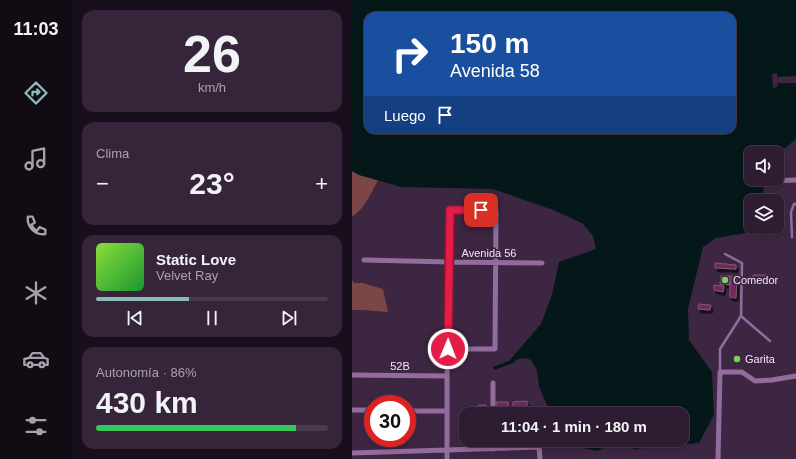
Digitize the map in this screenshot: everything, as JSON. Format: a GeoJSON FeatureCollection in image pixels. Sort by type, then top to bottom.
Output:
{"type":"FeatureCollection","features":[{"type":"Feature","properties":{"kind":"street"},"geometry":{"type":"LineString","coordinates":[[784,180],[796,180]]}},
{"type":"Feature","properties":{"kind":"street"},"geometry":{"type":"LineString","coordinates":[[447,459],[447,376],[450,210],[496,211],[495,349],[448,349]]}},
{"type":"Feature","properties":{"kind":"street","name":"Avenida 56"},"geometry":{"type":"LineString","coordinates":[[364,260],[542,263]]}},
{"type":"Feature","properties":{"kind":"street"},"geometry":{"type":"LineString","coordinates":[[718,459],[720,372],[742,372],[755,381],[796,376]]}},
{"type":"Feature","properties":{"kind":"street","name":"52B"},"geometry":{"type":"LineString","coordinates":[[352,375],[447,376]]}},
{"type":"Feature","properties":{"kind":"street"},"geometry":{"type":"LineString","coordinates":[[493,383],[493,407]]}},
{"type":"Feature","properties":{"kind":"street"},"geometry":{"type":"LineString","coordinates":[[352,410],[364,410]]}},
{"type":"Feature","properties":{"kind":"street"},"geometry":{"type":"LineString","coordinates":[[416,411],[447,411]]}},
{"type":"Feature","properties":{"kind":"street"},"geometry":{"type":"LineString","coordinates":[[352,453],[539,448],[540,459]]}},
{"type":"Feature","properties":{"kind":"lane"},"geometry":{"type":"LineString","coordinates":[[792,237],[791,212],[794,204],[796,204]]}},
{"type":"Feature","properties":{"kind":"lane"},"geometry":{"type":"LineString","coordinates":[[720,372],[720,349],[741,316],[742,263],[725,254]]}},
{"type":"Feature","properties":{"kind":"lane"},"geometry":{"type":"LineString","coordinates":[[741,316],[770,342]]}},
{"type":"Feature","properties":{"kind":"shaded area"},"geometry":{"type":"Polygon","coordinates":[[[352,0],[796,0],[796,139],[784,149],[784,146],[744,146],[744,186],[764,186],[763,194],[744,194],[744,233],[716,238],[703,247],[688,309],[689,340],[712,372],[714,415],[699,443],[689,444],[689,407],[548,407],[539,387],[537,371],[531,360],[526,358],[518,359],[513,363],[494,370],[493,367],[509,361],[541,324],[552,294],[559,262],[596,249],[593,236],[582,223],[553,210],[493,189],[401,187],[359,175],[352,171],[352,0]]]}},
{"type":"Feature","properties":{"kind":"shaded area"},"geometry":{"type":"Polygon","coordinates":[[[352,171],[359,175],[378,180],[364,205],[352,216],[352,171]]]}},
{"type":"Feature","properties":{"kind":"shaded area"},"geometry":{"type":"Polygon","coordinates":[[[352,280],[354,283],[363,283],[383,289],[388,312],[352,310],[352,280]]]}},
{"type":"Feature","properties":{"kind":"shaded area"},"geometry":{"type":"Polygon","coordinates":[[[581,447],[603,447],[598,451],[581,447]]]}},
{"type":"Feature","properties":{"kind":"shaded area"},"geometry":{"type":"Polygon","coordinates":[[[633,447],[656,447],[634,449],[633,447]]]}},
{"type":"Feature","properties":{"kind":"pier"},"geometry":{"type":"Polygon","coordinates":[[[777,73],[777,77],[796,76],[796,83],[778,83],[777,87],[773,88],[772,74],[777,73]]]}},
{"type":"Feature","properties":{"kind":"building"},"geometry":{"type":"Polygon","coordinates":[[[715,263],[736,265],[736,269],[715,268],[715,263]]]}},
{"type":"Feature","properties":{"kind":"building"},"geometry":{"type":"Polygon","coordinates":[[[753,275],[766,275],[767,281],[753,281],[753,275]]]}},
{"type":"Feature","properties":{"kind":"building","name":"Comedor"},"geometry":{"type":"Polygon","coordinates":[[[721,276],[730,276],[730,285],[720,284],[721,276]]]}},
{"type":"Feature","properties":{"kind":"building"},"geometry":{"type":"Polygon","coordinates":[[[730,276],[737,277],[736,298],[730,297],[730,276]]]}},
{"type":"Feature","properties":{"kind":"building"},"geometry":{"type":"Polygon","coordinates":[[[714,285],[724,286],[723,292],[714,290],[714,285]]]}},
{"type":"Feature","properties":{"kind":"building"},"geometry":{"type":"Polygon","coordinates":[[[699,304],[711,305],[710,310],[698,309],[699,304]]]}},
{"type":"Feature","properties":{"kind":"building"},"geometry":{"type":"Polygon","coordinates":[[[527,401],[527,407],[513,407],[513,402],[527,401]]]}},
{"type":"Feature","properties":{"kind":"building"},"geometry":{"type":"Polygon","coordinates":[[[496,402],[508,402],[509,407],[497,407],[496,402]]]}},
{"type":"Feature","properties":{"kind":"building"},"geometry":{"type":"Polygon","coordinates":[[[478,405],[486,405],[486,407],[478,407],[478,405]]]}},
{"type":"Feature","properties":{"kind":"place","name":"Comedor"},"geometry":{"type":"Point","coordinates":[725,280]}},
{"type":"Feature","properties":{"kind":"place","name":"Garita"},"geometry":{"type":"Point","coordinates":[737,359]}},
{"type":"Feature","properties":{"kind":"route"},"geometry":{"type":"LineString","coordinates":[[448,349],[450,210],[481,210]]}}]}
